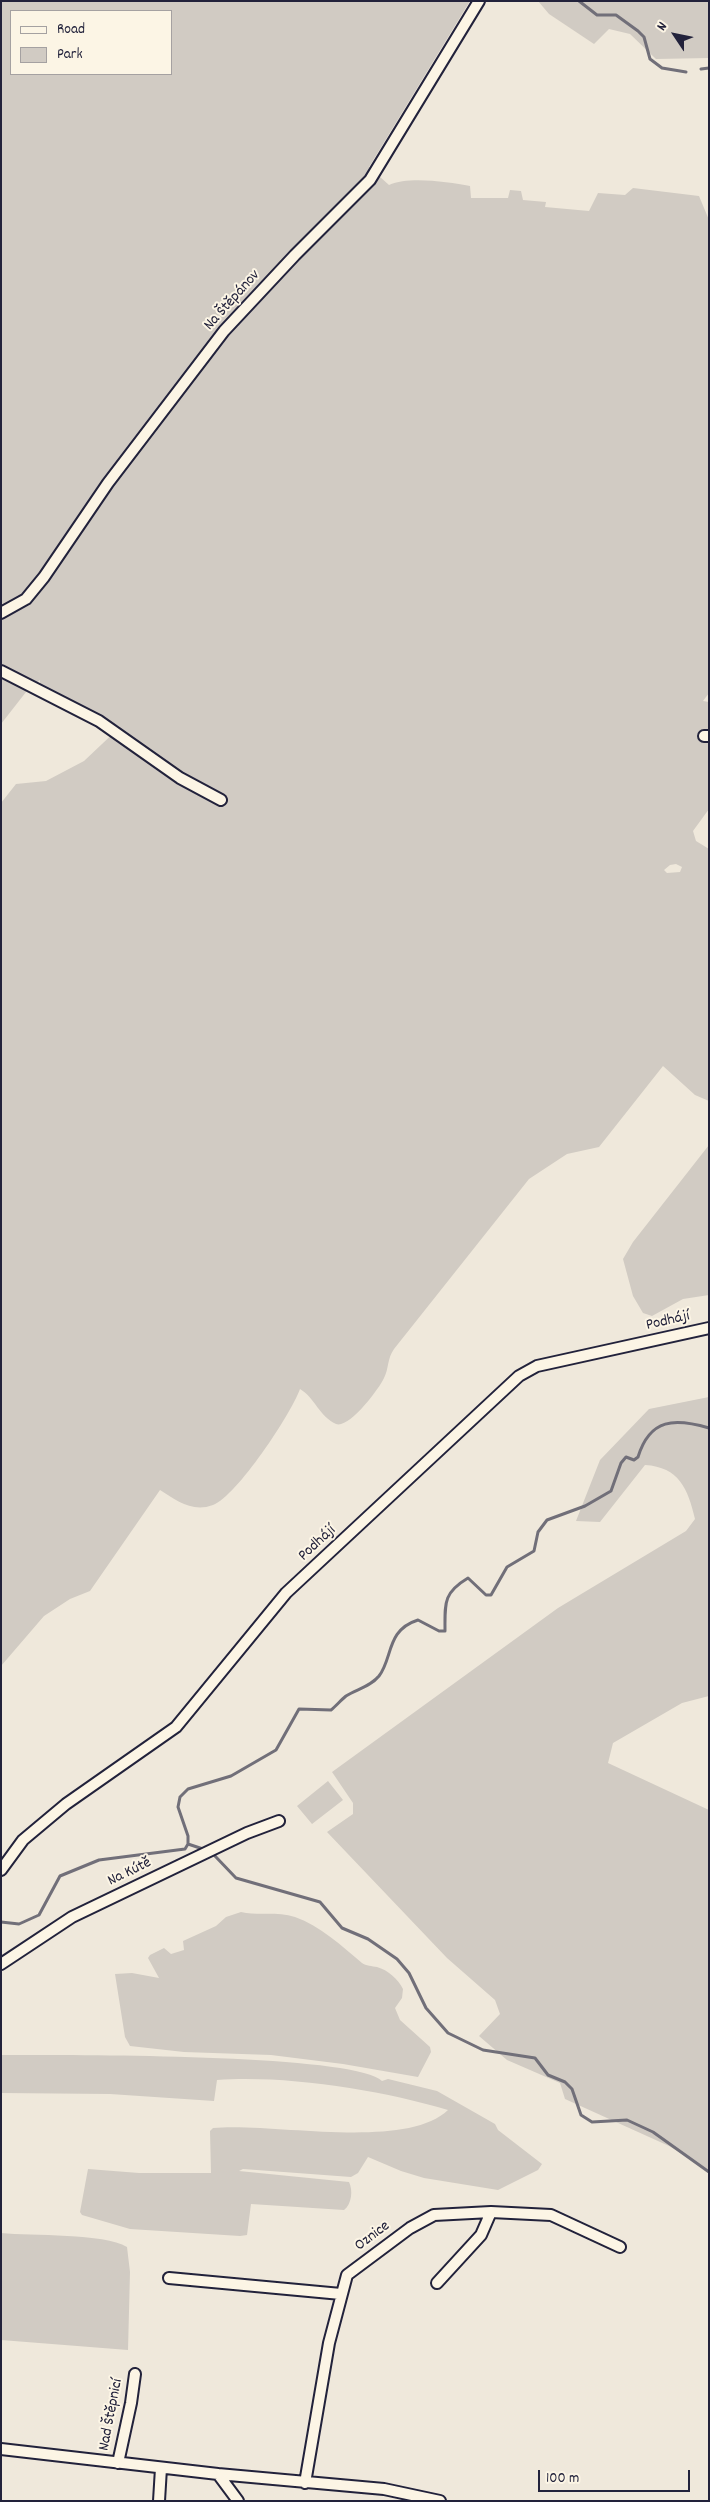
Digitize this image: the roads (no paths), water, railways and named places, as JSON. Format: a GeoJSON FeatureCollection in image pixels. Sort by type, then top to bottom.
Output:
{"type":"FeatureCollection","features":[{"type":"Feature","properties":{"kind":"street","name":"Na Štěpánov"},"geometry":{"type":"LineString","coordinates":[[1,613],[26,599],[44,577],[108,483],[224,332],[295,254],[370,180],[479,1]]}},
{"type":"Feature","properties":{"kind":"street"},"geometry":{"type":"LineString","coordinates":[[1,671],[99,722],[180,778],[221,800]]}},
{"type":"Feature","properties":{"kind":"street","name":"Podhájí"},"geometry":{"type":"LineString","coordinates":[[1,1870],[23,1840],[66,1804],[176,1726],[286,1594],[519,1376],[537,1366],[709,1328]]}},
{"type":"Feature","properties":{"kind":"street","name":"Na Kútě"},"geometry":{"type":"LineString","coordinates":[[1,1964],[72,1918],[247,1833],[279,1821]]}},
{"type":"Feature","properties":{"kind":"street"},"geometry":{"type":"LineString","coordinates":[[1,1854],[16,1849]]}},
{"type":"Feature","properties":{"kind":"street"},"geometry":{"type":"LineString","coordinates":[[436,2283],[481,2235],[491,2212]]}},
{"type":"Feature","properties":{"kind":"street","name":"Oznice"},"geometry":{"type":"LineString","coordinates":[[305,2483],[329,2343],[347,2275],[410,2228],[434,2215],[491,2212],[551,2215],[620,2247]]}},
{"type":"Feature","properties":{"kind":"street"},"geometry":{"type":"LineString","coordinates":[[169,2278],[341,2294]]}},
{"type":"Feature","properties":{"kind":"street","name":"Nad Štěpnicí"},"geometry":{"type":"LineString","coordinates":[[118,2463],[131,2403],[135,2374]]}},
{"type":"Feature","properties":{"kind":"street"},"geometry":{"type":"LineString","coordinates":[[1,2449],[218,2474],[384,2489],[440,2501]]}},
{"type":"Feature","properties":{"kind":"street"},"geometry":{"type":"LineString","coordinates":[[159,2501],[161,2468]]}},
{"type":"Feature","properties":{"kind":"street"},"geometry":{"type":"LineString","coordinates":[[218,2474],[238,2501]]}},
{"type":"Feature","properties":{"kind":"waterway"},"geometry":{"type":"LineString","coordinates":[[579,1],[597,15],[616,15],[638,31],[644,37],[650,59],[662,68],[686,72]]}},
{"type":"Feature","properties":{"kind":"waterway"},"geometry":{"type":"LineString","coordinates":[[701,69],[709,68]]}},
{"type":"Feature","properties":{"kind":"waterway"},"geometry":{"type":"LineString","coordinates":[[1,1922],[19,1924],[39,1915],[60,1876],[99,1860],[185,1849],[188,1844],[188,1836],[178,1807],[180,1797],[188,1789],[231,1776],[276,1750],[299,1709],[331,1710],[346,1696],[372,1683],[383,1669],[395,1637],[400,1630],[408,1625],[418,1620],[439,1631],[445,1631],[447,1600],[460,1583],[468,1578],[486,1595],[491,1595],[507,1567],[534,1551],[538,1532],[547,1520],[585,1506],[611,1491],[621,1463],[626,1457],[634,1460],[638,1457],[643,1444],[657,1428],[675,1422],[709,1428]]}},
{"type":"Feature","properties":{"kind":"waterway"},"geometry":{"type":"LineString","coordinates":[[188,1844],[203,1849]]}},
{"type":"Feature","properties":{"kind":"waterway"},"geometry":{"type":"LineString","coordinates":[[215,1856],[236,1878],[320,1902],[342,1928],[368,1939],[397,1959],[409,1973],[426,2008],[448,2033],[483,2050],[535,2058],[548,2075],[565,2082],[572,2089],[581,2115],[592,2122],[627,2120],[653,2132],[709,2172]]}}]}
